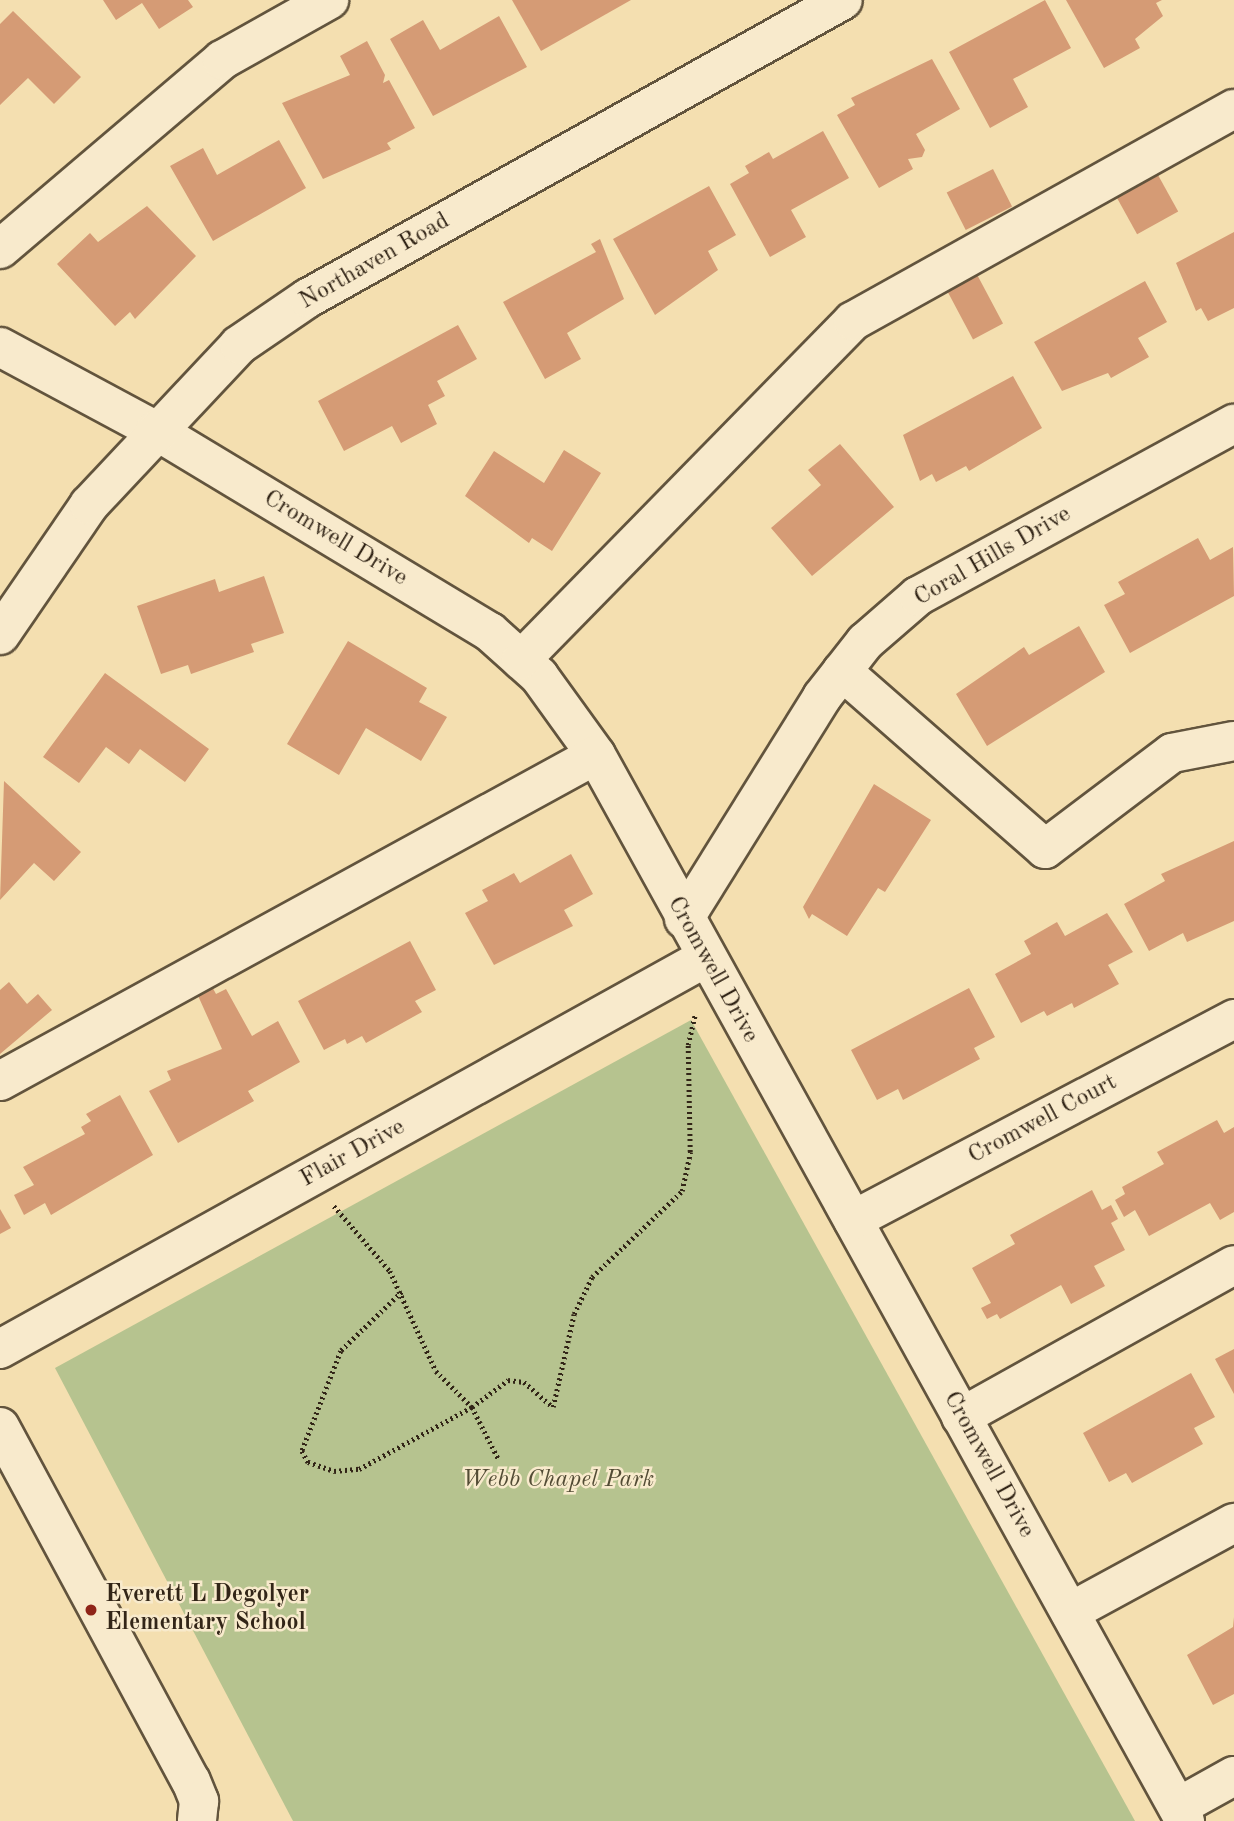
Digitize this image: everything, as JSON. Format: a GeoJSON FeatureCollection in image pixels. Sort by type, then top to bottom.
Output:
{"type":"FeatureCollection","features":[{"type":"Feature","properties":{"kind":"street"},"geometry":{"type":"LineString","coordinates":[[0,249],[222,60],[329,0]]}},
{"type":"Feature","properties":{"kind":"street","name":"Northaven Road"},"geometry":{"type":"LineString","coordinates":[[0,635],[89,505],[155,430],[239,345],[308,298],[843,0]]}},
{"type":"Feature","properties":{"kind":"street"},"geometry":{"type":"LineString","coordinates":[[521,660],[853,321],[1234,109]]}},
{"type":"Feature","properties":{"kind":"street","name":"Cromwell Drive"},"geometry":{"type":"LineString","coordinates":[[0,347],[155,430],[490,632],[521,660],[596,755],[705,958],[1181,1814]]}},
{"type":"Feature","properties":{"kind":"street","name":"Coral Hills Drive"},"geometry":{"type":"LineString","coordinates":[[684,919],[842,671],[918,596],[1234,424]]}},
{"type":"Feature","properties":{"kind":"street"},"geometry":{"type":"LineString","coordinates":[[842,671],[1045,849],[1172,752],[1234,741]]}},
{"type":"Feature","properties":{"kind":"street"},"geometry":{"type":"LineString","coordinates":[[0,1081],[596,755]]}},
{"type":"Feature","properties":{"kind":"street","name":"Flair Drive"},"geometry":{"type":"LineString","coordinates":[[0,1349],[705,958]]}},
{"type":"Feature","properties":{"kind":"street","name":"Cromwell Court"},"geometry":{"type":"LineString","coordinates":[[853,1220],[1234,1019]]}},
{"type":"Feature","properties":{"kind":"street"},"geometry":{"type":"LineString","coordinates":[[961,1416],[1234,1265]]}},
{"type":"Feature","properties":{"kind":"street"},"geometry":{"type":"LineString","coordinates":[[0,1427],[191,1782],[199,1801],[197,1821]]}},
{"type":"Feature","properties":{"kind":"street"},"geometry":{"type":"LineString","coordinates":[[1070,1612],[1234,1523]]}},
{"type":"Feature","properties":{"kind":"street"},"geometry":{"type":"LineString","coordinates":[[1181,1814],[1234,1776]]}},
{"type":"Feature","properties":{"kind":"path"},"geometry":{"type":"LineString","coordinates":[[402,1292],[341,1350],[302,1451],[308,1462],[334,1471],[359,1469],[472,1407],[508,1380],[524,1382],[553,1407],[574,1314],[592,1277],[682,1191],[690,1153],[688,1045],[695,1015]]}},
{"type":"Feature","properties":{"kind":"path"},"geometry":{"type":"LineString","coordinates":[[316,1174],[343,1220],[402,1292],[436,1371],[472,1407],[499,1460]]}},
{"type":"Feature","properties":{"kind":"green space","name":"Webb Chapel Park"},"geometry":{"type":"Polygon","coordinates":[[[691,1020],[1135,1821],[293,1821],[55,1368],[691,1020]]]}},
{"type":"Feature","properties":{"kind":"building"},"geometry":{"type":"Polygon","coordinates":[[[103,0],[188,0],[193,7],[159,29],[142,3],[116,20],[103,0]]]}},
{"type":"Feature","properties":{"kind":"building"},"geometry":{"type":"Polygon","coordinates":[[[512,0],[631,0],[541,51],[512,0]]]}},
{"type":"Feature","properties":{"kind":"building"},"geometry":{"type":"Polygon","coordinates":[[[1045,0],[1071,48],[1013,79],[1028,107],[990,128],[949,52],[1045,0]]]}},
{"type":"Feature","properties":{"kind":"building"},"geometry":{"type":"Polygon","coordinates":[[[1066,0],[1162,0],[1156,3],[1163,16],[1135,39],[1140,48],[1104,68],[1066,0]]]}},
{"type":"Feature","properties":{"kind":"building"},"geometry":{"type":"Polygon","coordinates":[[[13,11],[81,77],[54,104],[28,78],[0,105],[0,24],[13,11]]]}},
{"type":"Feature","properties":{"kind":"building"},"geometry":{"type":"Polygon","coordinates":[[[499,16],[527,67],[433,116],[390,39],[423,20],[440,50],[499,16]]]}},
{"type":"Feature","properties":{"kind":"building"},"geometry":{"type":"Polygon","coordinates":[[[367,41],[385,75],[383,83],[389,80],[415,128],[387,143],[391,149],[323,179],[282,103],[350,75],[340,56],[367,41]]]}},
{"type":"Feature","properties":{"kind":"building"},"geometry":{"type":"Polygon","coordinates":[[[932,59],[960,109],[916,134],[925,150],[922,157],[908,159],[913,169],[879,188],[837,115],[855,105],[851,98],[932,59]]]}},
{"type":"Feature","properties":{"kind":"building"},"geometry":{"type":"Polygon","coordinates":[[[823,131],[849,178],[791,210],[806,237],[770,257],[730,184],[749,173],[745,166],[769,152],[773,159],[823,131]]]}},
{"type":"Feature","properties":{"kind":"building"},"geometry":{"type":"Polygon","coordinates":[[[279,140],[306,188],[213,241],[170,166],[203,148],[217,175],[279,140]]]}},
{"type":"Feature","properties":{"kind":"building"},"geometry":{"type":"Polygon","coordinates":[[[1153,166],[1178,211],[1137,234],[1112,189],[1153,166]]]}},
{"type":"Feature","properties":{"kind":"building"},"geometry":{"type":"Polygon","coordinates":[[[993,169],[1012,206],[966,230],[947,193],[993,169]]]}},
{"type":"Feature","properties":{"kind":"building"},"geometry":{"type":"Polygon","coordinates":[[[709,186],[736,235],[708,251],[718,270],[655,315],[613,239],[709,186]]]}},
{"type":"Feature","properties":{"kind":"building"},"geometry":{"type":"Polygon","coordinates":[[[147,206],[196,256],[135,319],[130,312],[115,326],[57,264],[90,233],[98,242],[147,206]]]}},
{"type":"Feature","properties":{"kind":"building"},"geometry":{"type":"Polygon","coordinates":[[[1234,232],[1234,308],[1208,321],[1201,308],[1196,311],[1176,263],[1234,232]]]}},
{"type":"Feature","properties":{"kind":"building"},"geometry":{"type":"Polygon","coordinates":[[[600,239],[624,299],[567,333],[581,359],[545,379],[503,302],[596,252],[591,244],[600,239]]]}},
{"type":"Feature","properties":{"kind":"building"},"geometry":{"type":"Polygon","coordinates":[[[973,267],[1003,324],[973,339],[943,283],[973,267]]]}},
{"type":"Feature","properties":{"kind":"building"},"geometry":{"type":"Polygon","coordinates":[[[1145,281],[1167,322],[1138,338],[1149,357],[1111,378],[1108,373],[1062,391],[1034,342],[1145,281]]]}},
{"type":"Feature","properties":{"kind":"building"},"geometry":{"type":"Polygon","coordinates":[[[458,325],[477,359],[437,381],[445,396],[428,405],[437,424],[401,443],[392,426],[344,451],[318,401],[458,325]]]}},
{"type":"Feature","properties":{"kind":"building"},"geometry":{"type":"Polygon","coordinates":[[[1013,376],[1042,428],[969,471],[966,466],[936,482],[932,474],[920,481],[903,435],[1013,376]]]}},
{"type":"Feature","properties":{"kind":"building"},"geometry":{"type":"Polygon","coordinates":[[[840,444],[894,507],[812,576],[771,528],[821,485],[808,470],[840,444]]]}},
{"type":"Feature","properties":{"kind":"building"},"geometry":{"type":"Polygon","coordinates":[[[564,450],[601,473],[552,551],[532,538],[529,543],[465,496],[494,451],[544,483],[564,450]]]}},
{"type":"Feature","properties":{"kind":"building"},"geometry":{"type":"Polygon","coordinates":[[[1198,538],[1210,560],[1233,547],[1234,596],[1130,653],[1104,605],[1125,594],[1118,582],[1198,538]]]}},
{"type":"Feature","properties":{"kind":"building"},"geometry":{"type":"Polygon","coordinates":[[[264,576],[284,633],[251,644],[254,652],[191,674],[188,665],[161,674],[137,606],[215,579],[219,592],[264,576]]]}},
{"type":"Feature","properties":{"kind":"building"},"geometry":{"type":"Polygon","coordinates":[[[1079,626],[1105,672],[987,746],[956,694],[1024,647],[1029,655],[1079,626]]]}},
{"type":"Feature","properties":{"kind":"building"},"geometry":{"type":"Polygon","coordinates":[[[348,641],[427,688],[419,702],[447,717],[421,761],[366,728],[339,775],[287,744],[348,641]]]}},
{"type":"Feature","properties":{"kind":"building"},"geometry":{"type":"Polygon","coordinates":[[[105,673],[209,749],[185,782],[140,749],[129,764],[106,747],[79,783],[43,757],[105,673]]]}},
{"type":"Feature","properties":{"kind":"building"},"geometry":{"type":"Polygon","coordinates":[[[4,781],[81,852],[54,881],[34,863],[0,900],[4,781]]]}},
{"type":"Feature","properties":{"kind":"building"},"geometry":{"type":"Polygon","coordinates":[[[874,784],[931,820],[885,892],[878,888],[847,936],[812,914],[809,919],[803,907],[874,784]]]}},
{"type":"Feature","properties":{"kind":"building"},"geometry":{"type":"Polygon","coordinates":[[[1234,841],[1234,921],[1187,942],[1183,933],[1149,951],[1124,904],[1165,881],[1161,874],[1234,841]]]}},
{"type":"Feature","properties":{"kind":"building"},"geometry":{"type":"Polygon","coordinates":[[[571,854],[593,894],[564,910],[573,926],[494,965],[465,913],[488,901],[482,890],[514,873],[520,883],[571,854]]]}},
{"type":"Feature","properties":{"kind":"building"},"geometry":{"type":"Polygon","coordinates":[[[1107,913],[1133,952],[1108,965],[1119,984],[1074,1008],[1072,1003],[1047,1016],[1044,1011],[1021,1023],[995,974],[1031,954],[1024,941],[1057,922],[1065,936],[1107,913]]]}},
{"type":"Feature","properties":{"kind":"building"},"geometry":{"type":"Polygon","coordinates":[[[410,941],[436,990],[415,1001],[422,1012],[366,1043],[362,1036],[347,1044],[345,1039],[324,1050],[298,1001],[410,941]]]}},
{"type":"Feature","properties":{"kind":"building"},"geometry":{"type":"Polygon","coordinates":[[[209,981],[216,994],[226,989],[252,1036],[278,1021],[300,1062],[248,1091],[254,1101],[178,1143],[149,1091],[171,1080],[167,1071],[222,1049],[195,989],[209,981]]]}},
{"type":"Feature","properties":{"kind":"building"},"geometry":{"type":"Polygon","coordinates":[[[9,982],[27,1004],[38,994],[52,1010],[0,1054],[0,990],[9,982]]]}},
{"type":"Feature","properties":{"kind":"building"},"geometry":{"type":"Polygon","coordinates":[[[969,988],[995,1037],[974,1048],[980,1059],[903,1100],[898,1089],[877,1100],[851,1050],[969,988]]]}},
{"type":"Feature","properties":{"kind":"building"},"geometry":{"type":"Polygon","coordinates":[[[120,1095],[153,1155],[51,1215],[45,1203],[24,1215],[14,1195],[34,1185],[23,1167],[85,1134],[81,1127],[91,1121],[86,1114],[120,1095]]]}},
{"type":"Feature","properties":{"kind":"building"},"geometry":{"type":"Polygon","coordinates":[[[1217,1120],[1224,1133],[1234,1127],[1234,1212],[1220,1220],[1210,1203],[1149,1236],[1135,1210],[1124,1217],[1115,1200],[1125,1194],[1122,1187],[1164,1164],[1157,1152],[1217,1120]]]}},
{"type":"Feature","properties":{"kind":"building"},"geometry":{"type":"Polygon","coordinates":[[[1092,1190],[1102,1210],[1111,1205],[1118,1219],[1111,1223],[1125,1250],[1094,1266],[1105,1286],[1071,1304],[1061,1285],[1000,1319],[997,1314],[987,1319],[981,1308],[991,1303],[972,1268],[1015,1244],[1010,1235],[1092,1190]]]}},
{"type":"Feature","properties":{"kind":"building"},"geometry":{"type":"Polygon","coordinates":[[[0,1209],[11,1228],[0,1234],[0,1209]]]}},
{"type":"Feature","properties":{"kind":"building"},"geometry":{"type":"Polygon","coordinates":[[[1234,1349],[1234,1394],[1215,1359],[1234,1349]]]}},
{"type":"Feature","properties":{"kind":"building"},"geometry":{"type":"Polygon","coordinates":[[[1191,1373],[1215,1417],[1194,1428],[1203,1444],[1132,1483],[1126,1473],[1109,1482],[1083,1433],[1191,1373]]]}},
{"type":"Feature","properties":{"kind":"building"},"geometry":{"type":"Polygon","coordinates":[[[1234,1617],[1234,1694],[1213,1705],[1187,1655],[1233,1627],[1234,1617]]]}},
{"type":"Feature","properties":{"kind":"place","name":"Everett L Degolyer Elementary School"},"geometry":{"type":"Point","coordinates":[91,1610]}}]}
